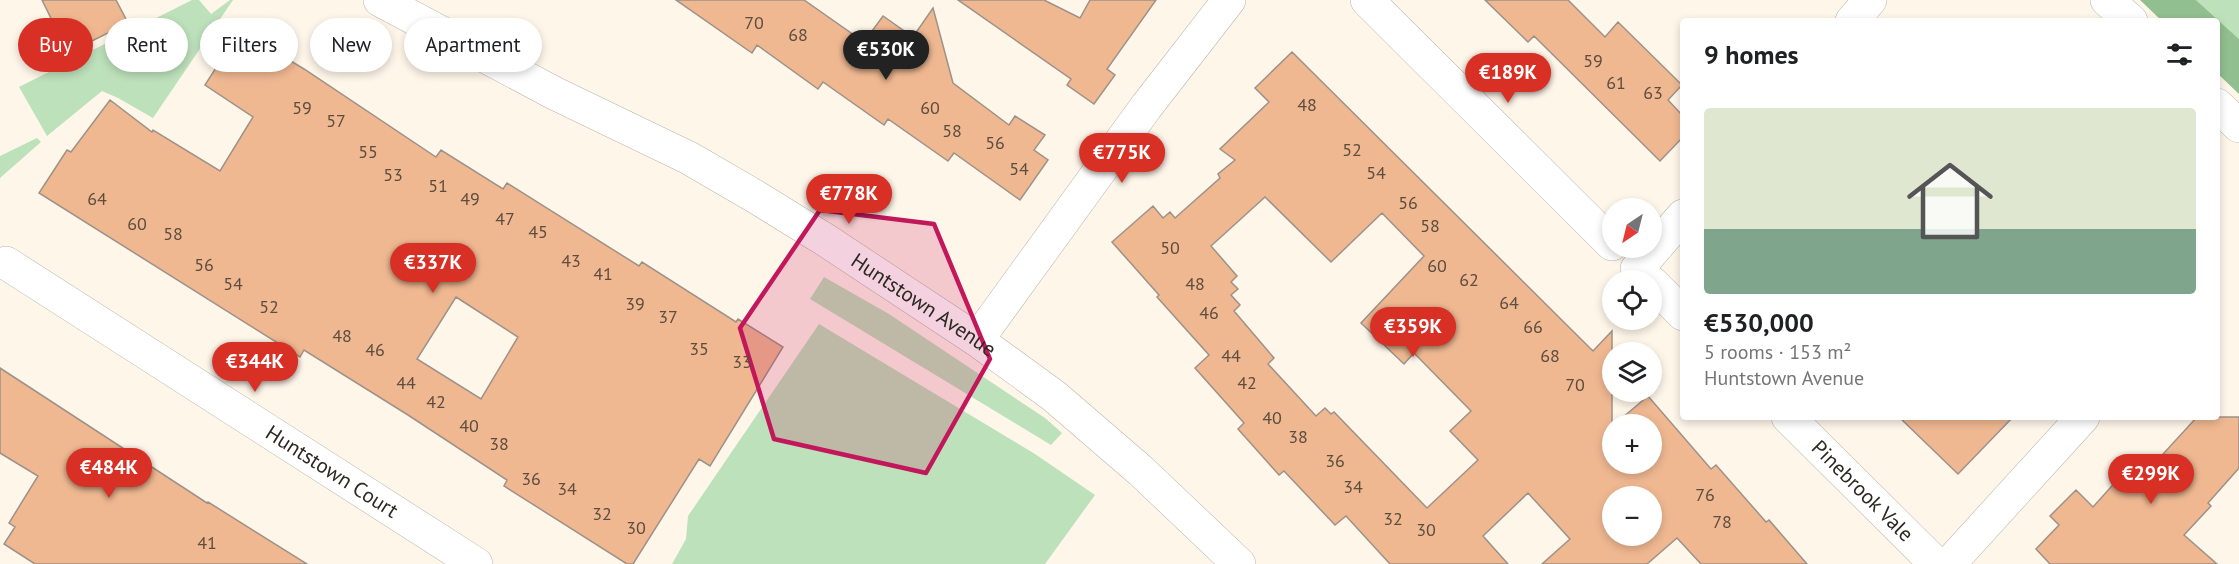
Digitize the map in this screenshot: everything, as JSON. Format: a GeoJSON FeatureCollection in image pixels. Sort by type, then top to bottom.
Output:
{"type":"FeatureCollection","features":[{"type":"Feature","properties":{"kind":"street","name":"Huntstown Avenue"},"geometry":{"type":"LineString","coordinates":[[380,0],[554,93],[689,158],[756,196],[977,340],[1081,417],[1239,564]]}},
{"type":"Feature","properties":{"kind":"street"},"geometry":{"type":"LineString","coordinates":[[977,340],[1139,117],[1229,0]]}},
{"type":"Feature","properties":{"kind":"street"},"geometry":{"type":"LineString","coordinates":[[1367,0],[1680,311]]}},
{"type":"Feature","properties":{"kind":"street"},"geometry":{"type":"LineString","coordinates":[[1855,18],[1870,0]]}},
{"type":"Feature","properties":{"kind":"street"},"geometry":{"type":"LineString","coordinates":[[2107,0],[2128,18]]}},
{"type":"Feature","properties":{"kind":"street"},"geometry":{"type":"LineString","coordinates":[[2220,108],[2239,126]]}},
{"type":"Feature","properties":{"kind":"street"},"geometry":{"type":"LineString","coordinates":[[1633,265],[1680,219]]}},
{"type":"Feature","properties":{"kind":"street","name":"Huntstown Court"},"geometry":{"type":"LineString","coordinates":[[6,263],[476,564]]}},
{"type":"Feature","properties":{"kind":"street","name":"Pinebrook Vale"},"geometry":{"type":"LineString","coordinates":[[1791,420],[1936,564]]}},
{"type":"Feature","properties":{"kind":"street"},"geometry":{"type":"LineString","coordinates":[[1949,564],[2080,420]]}},
{"type":"Feature","properties":{"kind":"highlighted area"},"geometry":{"type":"Polygon","coordinates":[[[820,210],[934,224],[990,359],[926,473],[774,439],[740,328],[820,210]]]}},
{"type":"Feature","properties":{"kind":"green space"},"geometry":{"type":"Polygon","coordinates":[[[192,0],[199,0],[211,14],[233,0],[221,18],[200,18],[200,49],[188,66],[188,18],[156,18],[192,0]]]}},
{"type":"Feature","properties":{"kind":"green space"},"geometry":{"type":"Polygon","coordinates":[[[2140,0],[2196,0],[2216,18],[2159,18],[2140,0]]]}},
{"type":"Feature","properties":{"kind":"green space"},"geometry":{"type":"Polygon","coordinates":[[[2196,0],[2239,0],[2239,39],[2220,22],[2220,18],[2216,18],[2196,0]]]}},
{"type":"Feature","properties":{"kind":"green space"},"geometry":{"type":"Polygon","coordinates":[[[2220,22],[2239,39],[2239,94],[2220,76],[2220,22]]]}},
{"type":"Feature","properties":{"kind":"green space"},"geometry":{"type":"Polygon","coordinates":[[[105,44],[105,72],[184,72],[153,118],[102,91],[47,136],[19,87],[49,72],[93,72],[93,50],[105,44]]]}},
{"type":"Feature","properties":{"kind":"green space"},"geometry":{"type":"Polygon","coordinates":[[[37,138],[41,142],[0,178],[0,156],[37,138]]]}},
{"type":"Feature","properties":{"kind":"green space"},"geometry":{"type":"Polygon","coordinates":[[[824,277],[889,314],[1045,418],[1062,433],[1051,445],[810,299],[824,277]]]}},
{"type":"Feature","properties":{"kind":"green space"},"geometry":{"type":"Polygon","coordinates":[[[819,324],[1035,454],[1095,495],[1045,564],[672,564],[686,539],[688,516],[819,324]]]}},
{"type":"Feature","properties":{"kind":"building"},"geometry":{"type":"Polygon","coordinates":[[[42,0],[116,0],[125,18],[105,18],[105,34],[93,40],[93,18],[51,18],[42,0]]]}},
{"type":"Feature","properties":{"kind":"building"},"geometry":{"type":"Polygon","coordinates":[[[676,0],[804,0],[864,42],[883,16],[913,37],[933,8],[953,83],[1009,125],[1015,116],[1045,135],[1034,150],[1048,160],[1020,200],[954,153],[948,161],[888,119],[884,125],[823,82],[818,89],[757,45],[752,53],[676,0]]]}},
{"type":"Feature","properties":{"kind":"building"},"geometry":{"type":"Polygon","coordinates":[[[958,0],[1044,0],[1080,18],[1090,0],[1156,0],[1107,69],[1115,75],[1094,104],[1067,85],[1071,79],[958,0]]]}},
{"type":"Feature","properties":{"kind":"building"},"geometry":{"type":"Polygon","coordinates":[[[1485,0],[1568,0],[1605,37],[1618,22],[1680,83],[1680,87],[1668,100],[1680,113],[1680,140],[1660,161],[1534,36],[1528,42],[1485,0]]]}},
{"type":"Feature","properties":{"kind":"building"},"geometry":{"type":"Polygon","coordinates":[[[1292,52],[1593,351],[1612,331],[1612,342],[1602,342],[1602,402],[1612,402],[1612,414],[1602,414],[1602,474],[1662,474],[1662,414],[1627,414],[1641,402],[1653,402],[1711,469],[1716,465],[1807,564],[1701,564],[1677,538],[1647,564],[1542,564],[1570,539],[1528,493],[1483,536],[1508,564],[1390,564],[1346,516],[1335,525],[1284,471],[1279,475],[1238,429],[1244,423],[1195,368],[1209,355],[1112,242],[1153,206],[1163,218],[1170,212],[1175,218],[1220,178],[1218,174],[1235,160],[1220,149],[1269,102],[1255,88],[1292,52]],[[1265,197],[1211,246],[1237,276],[1231,282],[1238,289],[1231,295],[1240,305],[1234,311],[1274,358],[1268,364],[1316,416],[1325,408],[1331,414],[1334,412],[1427,508],[1478,460],[1450,431],[1471,411],[1414,353],[1404,364],[1361,323],[1424,256],[1382,213],[1331,262],[1265,197]]]}},
{"type":"Feature","properties":{"kind":"building"},"geometry":{"type":"Polygon","coordinates":[[[298,65],[436,157],[441,150],[503,189],[507,183],[639,266],[642,262],[736,322],[738,319],[783,347],[710,466],[699,459],[633,564],[627,564],[504,486],[507,480],[304,350],[300,357],[39,193],[67,150],[71,152],[110,100],[152,132],[153,130],[220,171],[253,117],[205,85],[213,72],[298,72],[298,65]],[[456,297],[417,359],[481,399],[518,337],[456,297]]]}},
{"type":"Feature","properties":{"kind":"building"},"geometry":{"type":"Polygon","coordinates":[[[0,368],[207,503],[307,564],[35,564],[4,544],[15,527],[9,523],[38,476],[0,453],[0,368]]]}},
{"type":"Feature","properties":{"kind":"building"},"geometry":{"type":"Polygon","coordinates":[[[2239,417],[2239,468],[2208,503],[2211,506],[2184,535],[2217,564],[2050,564],[2036,549],[2059,525],[2050,516],[2076,490],[2093,507],[2120,477],[2132,488],[2194,420],[2239,417]]]}},
{"type":"Feature","properties":{"kind":"building"},"geometry":{"type":"Polygon","coordinates":[[[1902,420],[2010,420],[1958,474],[1902,420]]]}}]}
